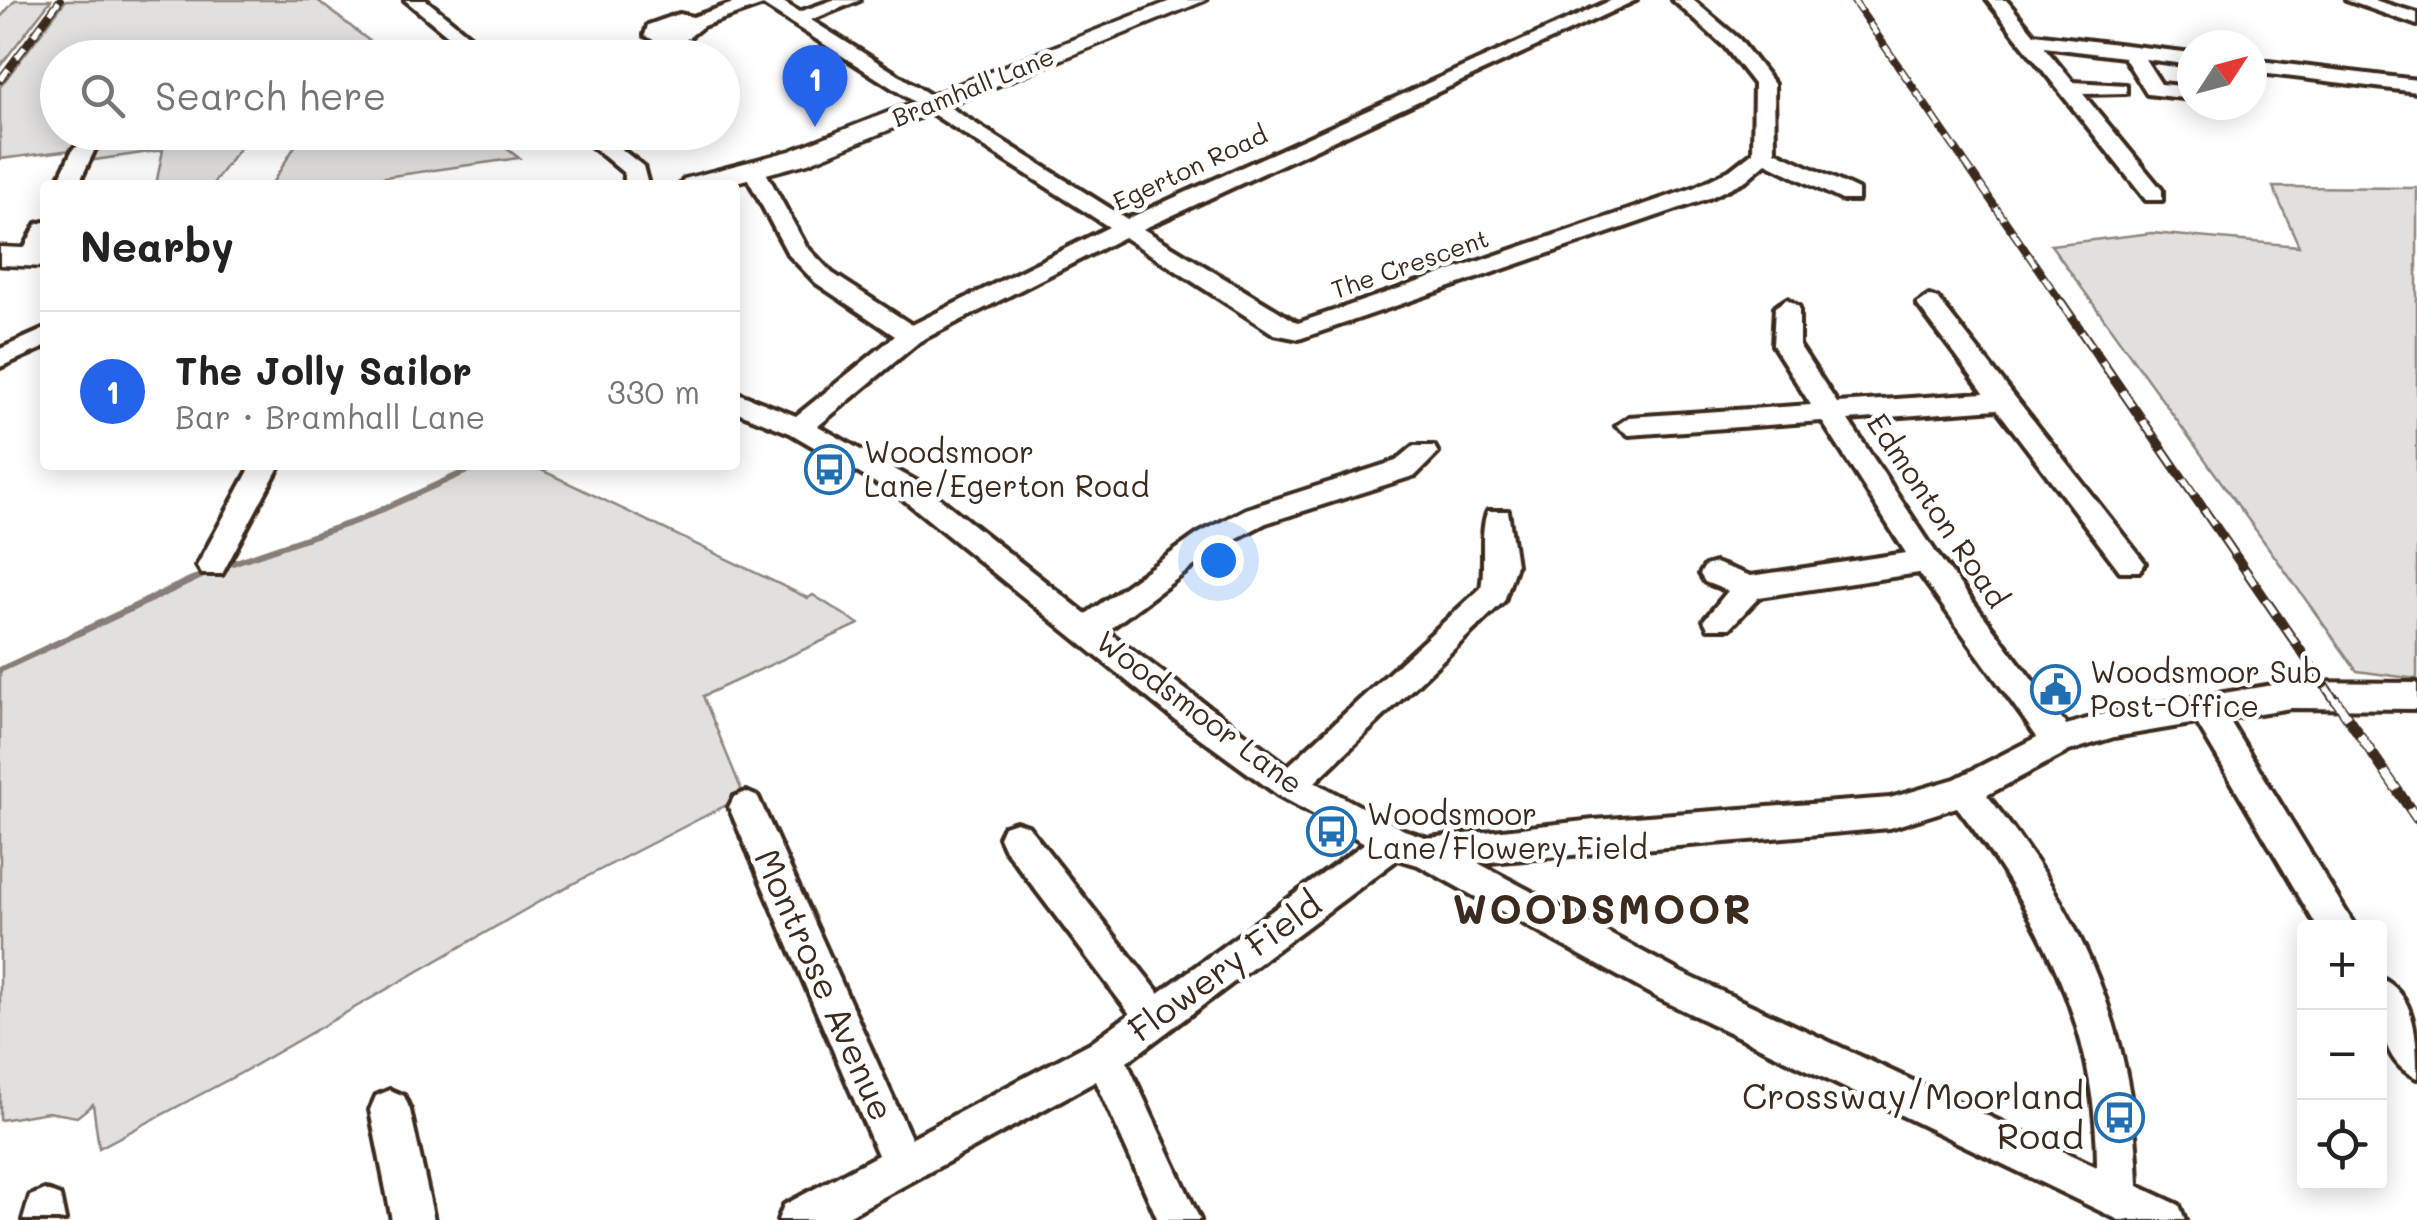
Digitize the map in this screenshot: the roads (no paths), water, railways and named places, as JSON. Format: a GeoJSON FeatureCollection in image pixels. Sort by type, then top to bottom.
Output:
{"type":"FeatureCollection","features":[{"type":"Feature","properties":{"kind":"main road","name":"Bramhall Lane"},"geometry":{"type":"LineString","coordinates":[[714,180],[754,170],[1194,0]]}},
{"type":"Feature","properties":{"kind":"main road"},"geometry":{"type":"LineString","coordinates":[[0,256],[38,258]]}},
{"type":"Feature","properties":{"kind":"street"},"geometry":{"type":"LineString","coordinates":[[414,0],[465,40]]}},
{"type":"Feature","properties":{"kind":"street"},"geometry":{"type":"LineString","coordinates":[[694,22],[764,0]]}},
{"type":"Feature","properties":{"kind":"street","name":"The Crescent"},"geometry":{"type":"LineString","coordinates":[[764,0],[1282,328],[1299,331],[1703,192],[1738,174],[1764,154]]}},
{"type":"Feature","properties":{"kind":"street"},"geometry":{"type":"LineString","coordinates":[[796,19],[851,0]]}},
{"type":"Feature","properties":{"kind":"street","name":"Egerton Road"},"geometry":{"type":"LineString","coordinates":[[799,427],[911,335],[1125,228],[1627,0]]}},
{"type":"Feature","properties":{"kind":"street"},"geometry":{"type":"LineString","coordinates":[[1682,0],[1732,43],[1764,84],[1764,154],[1850,195]]}},
{"type":"Feature","properties":{"kind":"street"},"geometry":{"type":"LineString","coordinates":[[1996,0],[2154,195]]}},
{"type":"Feature","properties":{"kind":"street"},"geometry":{"type":"LineString","coordinates":[[2355,0],[2417,19]]}},
{"type":"Feature","properties":{"kind":"street"},"geometry":{"type":"LineString","coordinates":[[2028,39],[2177,57]]}},
{"type":"Feature","properties":{"kind":"street"},"geometry":{"type":"LineString","coordinates":[[2130,52],[2137,89]]}},
{"type":"Feature","properties":{"kind":"street"},"geometry":{"type":"LineString","coordinates":[[2267,68],[2417,86]]}},
{"type":"Feature","properties":{"kind":"street"},"geometry":{"type":"LineString","coordinates":[[2068,88],[2177,92]]}},
{"type":"Feature","properties":{"kind":"street"},"geometry":{"type":"LineString","coordinates":[[69,180],[84,150]]}},
{"type":"Feature","properties":{"kind":"street"},"geometry":{"type":"LineString","coordinates":[[608,150],[635,171],[636,180]]}},
{"type":"Feature","properties":{"kind":"street"},"geometry":{"type":"LineString","coordinates":[[754,170],[805,258],[824,278],[911,335]]}},
{"type":"Feature","properties":{"kind":"street"},"geometry":{"type":"LineString","coordinates":[[1929,304],[2130,563]]}},
{"type":"Feature","properties":{"kind":"street","name":"Edmonton Road"},"geometry":{"type":"LineString","coordinates":[[1787,307],[1786,345],[1926,561],[2059,741]]}},
{"type":"Feature","properties":{"kind":"street"},"geometry":{"type":"LineString","coordinates":[[0,359],[40,339]]}},
{"type":"Feature","properties":{"kind":"street"},"geometry":{"type":"LineString","coordinates":[[1628,426],[2004,400]]}},
{"type":"Feature","properties":{"kind":"street","name":"Woodsmoor Lane"},"geometry":{"type":"LineString","coordinates":[[740,403],[799,427],[913,492],[1181,707],[1290,785],[1669,984],[2164,1220]]}},
{"type":"Feature","properties":{"kind":"street"},"geometry":{"type":"LineString","coordinates":[[1086,630],[1208,541],[1256,516],[1406,468],[1424,453]]}},
{"type":"Feature","properties":{"kind":"street"},"geometry":{"type":"LineString","coordinates":[[212,566],[263,470]]}},
{"type":"Feature","properties":{"kind":"street"},"geometry":{"type":"LineString","coordinates":[[1290,785],[1494,593],[1501,565],[1498,518]]}},
{"type":"Feature","properties":{"kind":"street"},"geometry":{"type":"LineString","coordinates":[[1715,574],[1750,587],[1926,561]]}},
{"type":"Feature","properties":{"kind":"street"},"geometry":{"type":"LineString","coordinates":[[1718,620],[1750,587]]}},
{"type":"Feature","properties":{"kind":"street"},"geometry":{"type":"LineString","coordinates":[[1411,848],[1890,813],[1964,791],[2059,741],[2114,724],[2204,707],[2331,694],[2417,696]]}},
{"type":"Feature","properties":{"kind":"street"},"geometry":{"type":"LineString","coordinates":[[2204,707],[2333,920]]}},
{"type":"Feature","properties":{"kind":"street"},"geometry":{"type":"LineString","coordinates":[[1964,791],[2019,858],[2059,926],[2095,1008],[2114,1094],[2118,1198]]}},
{"type":"Feature","properties":{"kind":"street","name":"Montrose Avenue"},"geometry":{"type":"LineString","coordinates":[[746,807],[902,1164]]}},
{"type":"Feature","properties":{"kind":"street"},"geometry":{"type":"LineString","coordinates":[[1016,837],[1155,1017]]}},
{"type":"Feature","properties":{"kind":"street","name":"Flowery Field"},"geometry":{"type":"LineString","coordinates":[[1179,1220],[1104,1056],[1155,1017],[1411,848]]}},
{"type":"Feature","properties":{"kind":"street"},"geometry":{"type":"LineString","coordinates":[[2387,1008],[2417,1059]]}},
{"type":"Feature","properties":{"kind":"street"},"geometry":{"type":"LineString","coordinates":[[800,1220],[1104,1056]]}},
{"type":"Feature","properties":{"kind":"street"},"geometry":{"type":"LineString","coordinates":[[390,1110],[413,1220]]}},
{"type":"Feature","properties":{"kind":"waterway"},"geometry":{"type":"LineString","coordinates":[[221,567],[359,520],[469,470]]}},
{"type":"Feature","properties":{"kind":"waterway"},"geometry":{"type":"LineString","coordinates":[[0,670],[210,572]]}},
{"type":"Feature","properties":{"kind":"railway"},"geometry":{"type":"LineString","coordinates":[[0,80],[60,0]]}},
{"type":"Feature","properties":{"kind":"railway"},"geometry":{"type":"LineString","coordinates":[[1853,0],[2063,305]]}},
{"type":"Feature","properties":{"kind":"railway"},"geometry":{"type":"LineString","coordinates":[[2061,302],[2336,702]]}},
{"type":"Feature","properties":{"kind":"railway"},"geometry":{"type":"LineString","coordinates":[[2335,699],[2417,819]]}},
{"type":"Feature","properties":{"kind":"place","name":"The Jolly Sailor"},"geometry":{"type":"Point","coordinates":[815,127]}},
{"type":"Feature","properties":{"kind":"place","name":"Woodsmoor Lane/Egerton Road"},"geometry":{"type":"Point","coordinates":[829,470]}},
{"type":"Feature","properties":{"kind":"place","name":"Woodsmoor Sub Post-Office"},"geometry":{"type":"Point","coordinates":[2055,690]}},
{"type":"Feature","properties":{"kind":"place","name":"Woodsmoor Lane/Flowery Field"},"geometry":{"type":"Point","coordinates":[1332,832]}},
{"type":"Feature","properties":{"kind":"place","name":"Crossway/Moorland Road"},"geometry":{"type":"Point","coordinates":[2119,1117]}},
{"type":"Feature","properties":{"kind":"district","name":"WOODSMOOR"},"geometry":{"type":"Point","coordinates":[1603,910]}}]}
